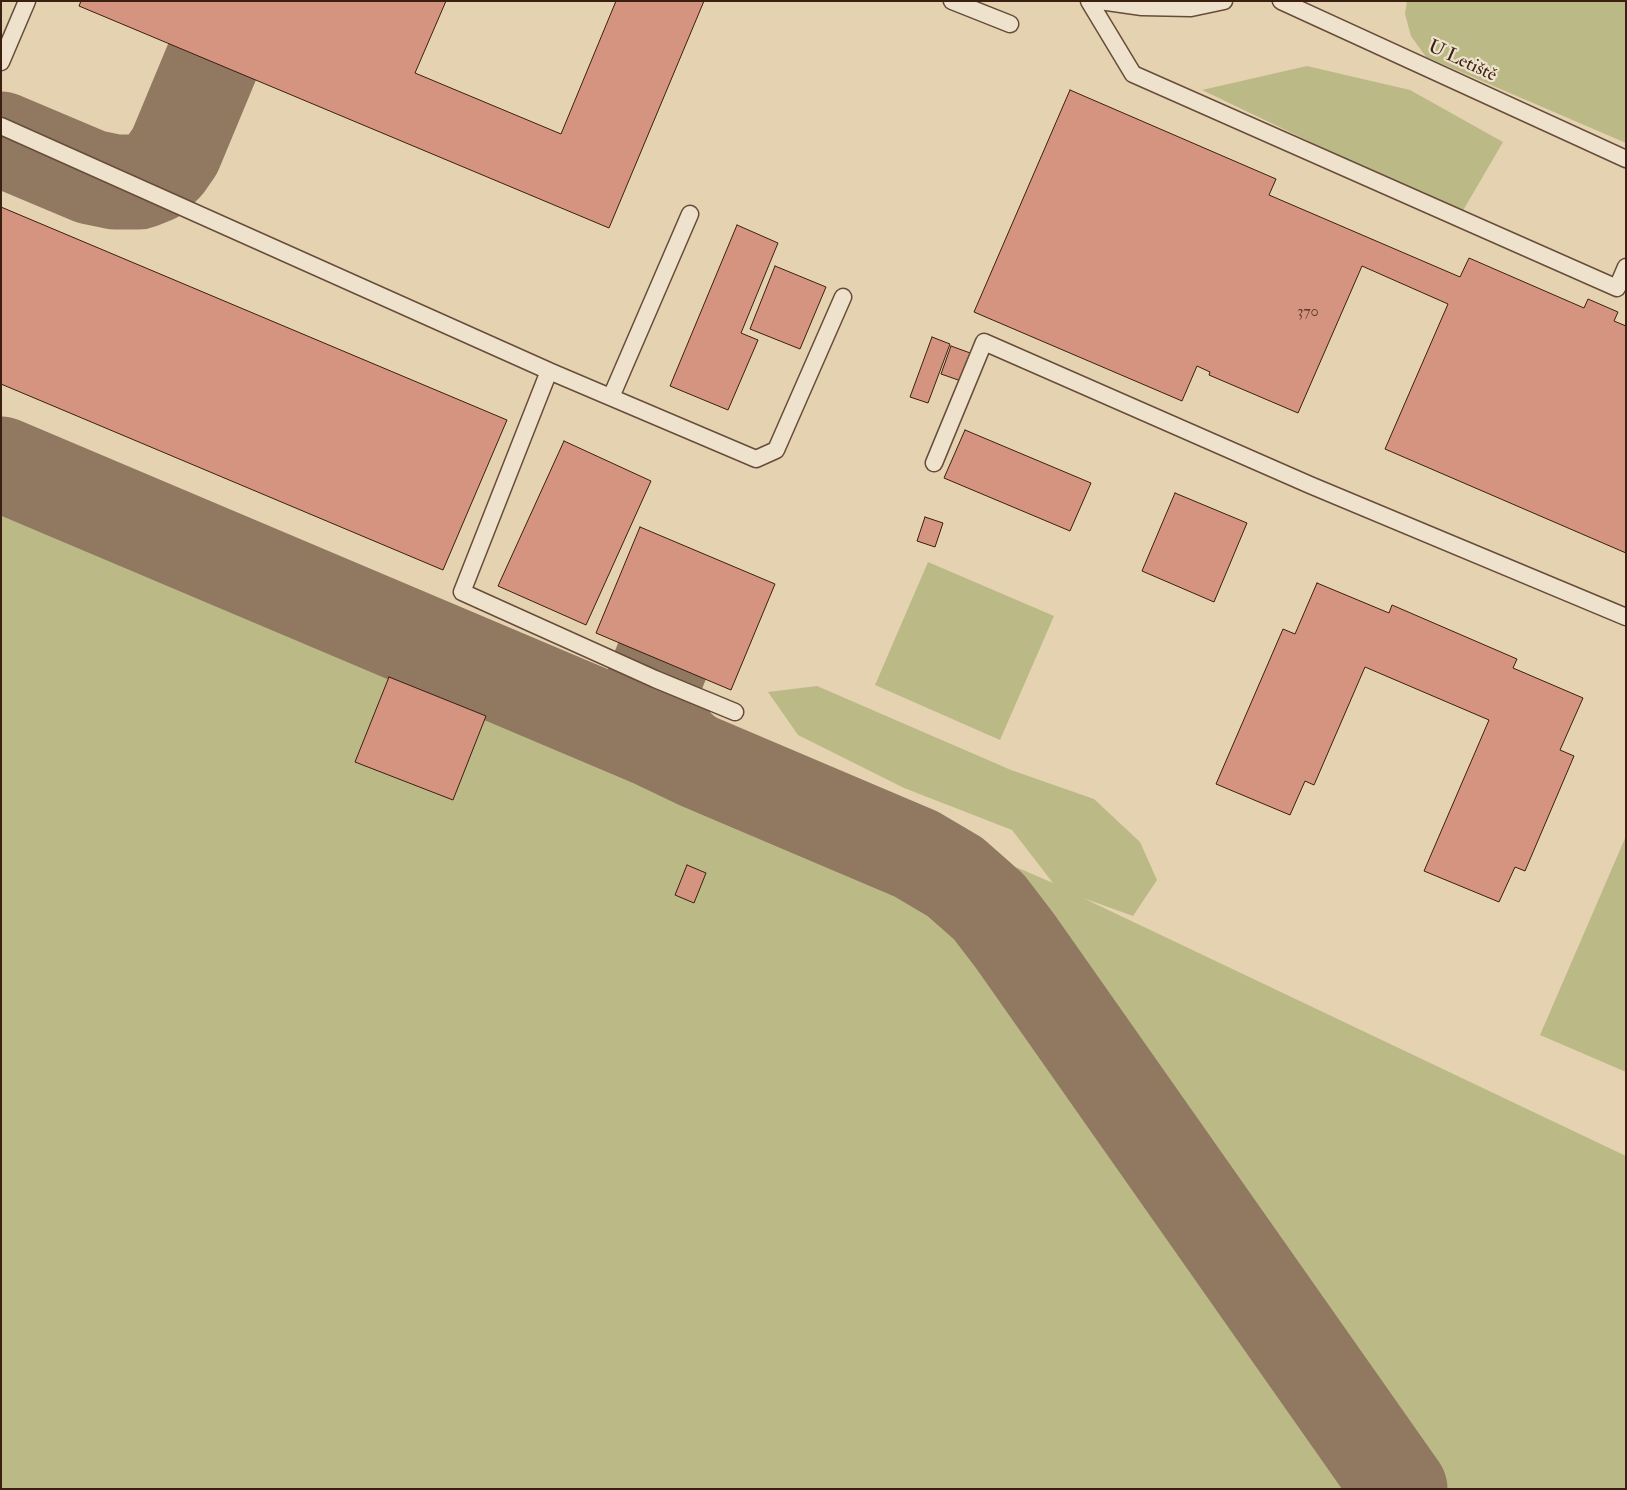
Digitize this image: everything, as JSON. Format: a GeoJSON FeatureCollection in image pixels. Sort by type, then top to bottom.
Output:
{"type":"FeatureCollection","features":[{"type":"Feature","properties":{"kind":"lane"},"geometry":{"type":"LineString","coordinates":[[1,62],[27,1]]}},
{"type":"Feature","properties":{"kind":"lane"},"geometry":{"type":"LineString","coordinates":[[952,1],[1010,24]]}},
{"type":"Feature","properties":{"kind":"lane"},"geometry":{"type":"LineString","coordinates":[[1089,1],[1133,74],[1621,290],[1626,267]]}},
{"type":"Feature","properties":{"kind":"lane"},"geometry":{"type":"LineString","coordinates":[[1100,1],[1142,7],[1191,8],[1224,1]]}},
{"type":"Feature","properties":{"kind":"lane","name":"U Letiště"},"geometry":{"type":"LineString","coordinates":[[1281,1],[1626,159]]}},
{"type":"Feature","properties":{"kind":"lane"},"geometry":{"type":"LineString","coordinates":[[1,126],[549,371],[756,459],[776,450],[844,297]]}},
{"type":"Feature","properties":{"kind":"lane"},"geometry":{"type":"LineString","coordinates":[[611,397],[690,214]]}},
{"type":"Feature","properties":{"kind":"lane"},"geometry":{"type":"LineString","coordinates":[[934,462],[984,342],[1310,485],[1626,617]]}},
{"type":"Feature","properties":{"kind":"lane"},"geometry":{"type":"LineString","coordinates":[[549,371],[462,592],[655,679],[735,712]]}},
{"type":"Feature","properties":{"kind":"shaded area"},"geometry":{"type":"Polygon","coordinates":[[[1407,1],[1626,1],[1626,143],[1426,57],[1411,36],[1405,14],[1407,1]]]}},
{"type":"Feature","properties":{"kind":"shaded area"},"geometry":{"type":"Polygon","coordinates":[[[1307,66],[1410,90],[1503,142],[1461,214],[1202,90],[1307,66]]]}},
{"type":"Feature","properties":{"kind":"shaded area"},"geometry":{"type":"Polygon","coordinates":[[[1,511],[922,901],[954,928],[996,982],[1351,1489],[1,1489],[1,511]]]}},
{"type":"Feature","properties":{"kind":"shaded area"},"geometry":{"type":"Polygon","coordinates":[[[928,562],[1054,616],[1000,740],[875,685],[928,562]]]}},
{"type":"Feature","properties":{"kind":"shaded area"},"geometry":{"type":"Polygon","coordinates":[[[817,686],[1011,770],[1094,799],[1140,842],[1157,880],[1133,916],[1083,898],[1626,1156],[1626,1489],[1448,1489],[1059,938],[1016,867],[1053,883],[1012,830],[904,788],[798,735],[768,692],[817,686]]]}},
{"type":"Feature","properties":{"kind":"shaded area"},"geometry":{"type":"Polygon","coordinates":[[[1626,836],[1626,1072],[1540,1035],[1626,836]]]}},
{"type":"Feature","properties":{"kind":"building"},"geometry":{"type":"Polygon","coordinates":[[[81,1],[446,1],[415,73],[561,134],[616,1],[704,1],[609,228],[79,6],[81,1]]]}},
{"type":"Feature","properties":{"kind":"building"},"geometry":{"type":"Polygon","coordinates":[[[1070,90],[1276,179],[1269,195],[1460,277],[1469,258],[1584,308],[1588,299],[1618,312],[1614,321],[1626,326],[1626,553],[1385,449],[1448,304],[1362,266],[1298,413],[1209,375],[1210,372],[1197,366],[1182,401],[974,312],[1070,90]]]}},
{"type":"Feature","properties":{"kind":"building"},"geometry":{"type":"Polygon","coordinates":[[[1,207],[507,420],[443,570],[1,384],[1,207]]]}},
{"type":"Feature","properties":{"kind":"building"},"geometry":{"type":"Polygon","coordinates":[[[737,225],[778,243],[741,333],[758,340],[728,410],[670,386],[737,225]]]}},
{"type":"Feature","properties":{"kind":"building"},"geometry":{"type":"Polygon","coordinates":[[[775,266],[826,287],[800,349],[750,329],[775,266]]]}},
{"type":"Feature","properties":{"kind":"building"},"geometry":{"type":"Polygon","coordinates":[[[932,337],[950,344],[928,403],[910,397],[932,337]]]}},
{"type":"Feature","properties":{"kind":"building"},"geometry":{"type":"Polygon","coordinates":[[[951,346],[973,354],[964,382],[941,374],[951,346]]]}},
{"type":"Feature","properties":{"kind":"building"},"geometry":{"type":"Polygon","coordinates":[[[965,430],[1091,483],[1070,531],[944,478],[965,430]]]}},
{"type":"Feature","properties":{"kind":"building"},"geometry":{"type":"Polygon","coordinates":[[[564,441],[651,481],[586,625],[498,586],[564,441]]]}},
{"type":"Feature","properties":{"kind":"building"},"geometry":{"type":"Polygon","coordinates":[[[1175,493],[1247,523],[1214,602],[1142,571],[1175,493]]]}},
{"type":"Feature","properties":{"kind":"building"},"geometry":{"type":"Polygon","coordinates":[[[925,517],[943,523],[935,547],[917,541],[925,517]]]}},
{"type":"Feature","properties":{"kind":"building"},"geometry":{"type":"Polygon","coordinates":[[[640,527],[775,584],[731,690],[596,633],[640,527]]]}},
{"type":"Feature","properties":{"kind":"building"},"geometry":{"type":"Polygon","coordinates":[[[1317,583],[1389,613],[1392,605],[1517,659],[1513,668],[1583,698],[1560,750],[1574,756],[1525,871],[1515,867],[1499,902],[1424,871],[1489,720],[1365,667],[1314,785],[1305,781],[1290,815],[1216,784],[1283,629],[1295,634],[1317,583]]]}},
{"type":"Feature","properties":{"kind":"building"},"geometry":{"type":"Polygon","coordinates":[[[389,677],[486,716],[453,800],[355,762],[389,677]]]}},
{"type":"Feature","properties":{"kind":"building"},"geometry":{"type":"Polygon","coordinates":[[[687,865],[706,873],[694,903],[675,895],[687,865]]]}},
{"type":"Feature","properties":{"kind":"taxiway"},"geometry":{"type":"LineString","coordinates":[[1,139],[91,177],[115,182],[139,182],[154,176],[175,151],[212,62]]}},
{"type":"Feature","properties":{"kind":"taxiway"},"geometry":{"type":"LineString","coordinates":[[1,464],[651,739],[697,761],[916,854],[955,877],[989,907],[1015,941],[1400,1489]]}},
{"type":"Feature","properties":{"kind":"taxiway"},"geometry":{"type":"LineString","coordinates":[[662,661],[653,684],[651,698],[655,714],[676,746],[697,761]]}}]}
